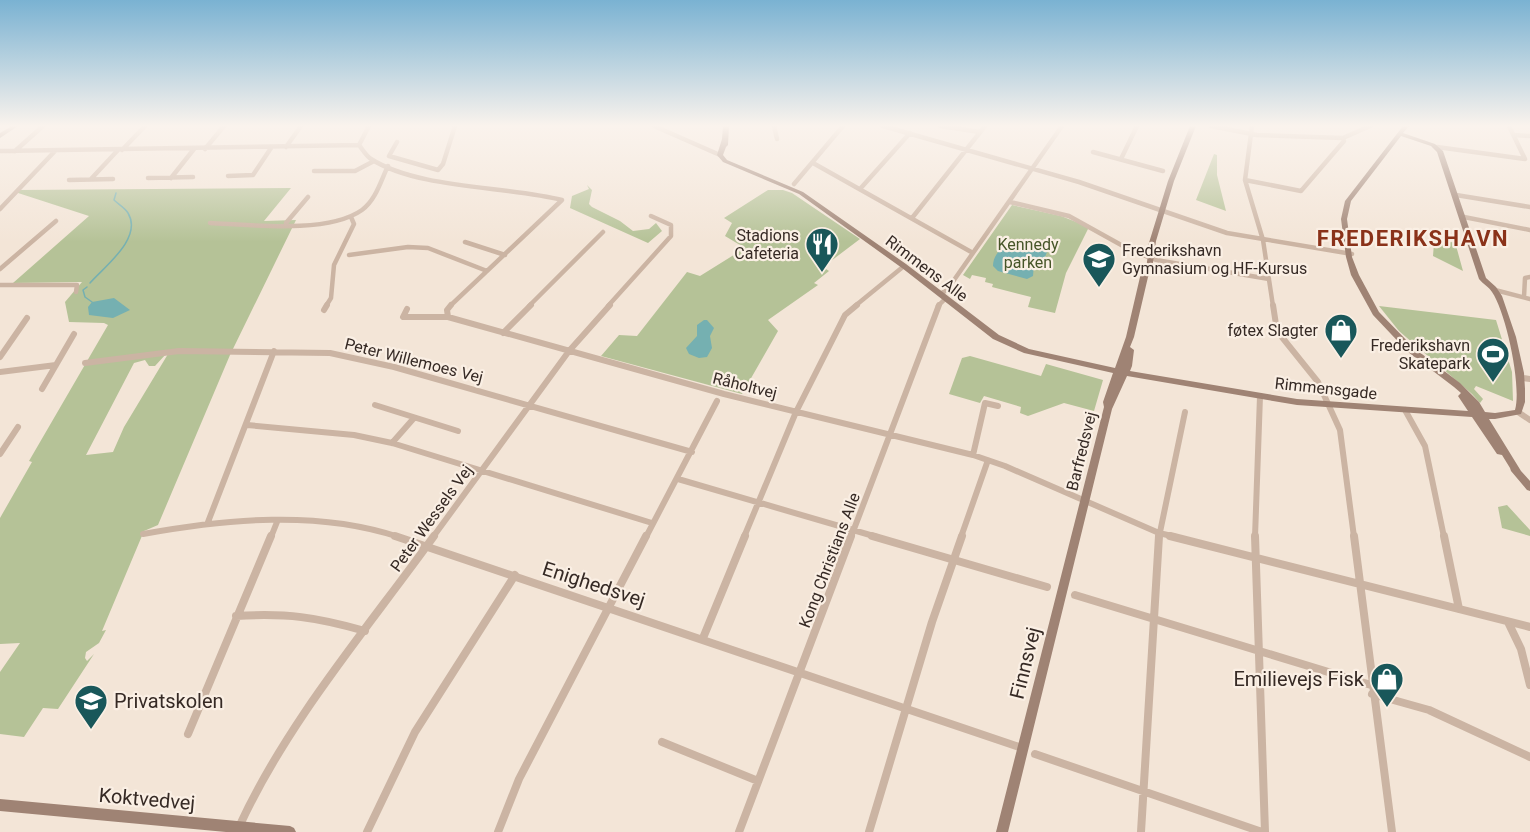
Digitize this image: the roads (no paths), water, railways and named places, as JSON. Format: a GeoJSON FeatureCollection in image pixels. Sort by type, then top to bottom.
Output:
{"type":"FeatureCollection","features":[{"type":"Feature","properties":{"kind":"street"},"geometry":{"type":"LineString","coordinates":[[0,209],[41,165]]}},
{"type":"Feature","properties":{"kind":"street"},"geometry":{"type":"LineString","coordinates":[[91,179],[105,165]]}},
{"type":"Feature","properties":{"kind":"street"},"geometry":{"type":"LineString","coordinates":[[171,178],[181,165]]}},
{"type":"Feature","properties":{"kind":"street"},"geometry":{"type":"LineString","coordinates":[[228,176],[253,175],[260,165]]}},
{"type":"Feature","properties":{"kind":"street"},"geometry":{"type":"LineString","coordinates":[[314,171],[350,172],[366,165]]}},
{"type":"Feature","properties":{"kind":"street"},"geometry":{"type":"LineString","coordinates":[[385,165],[449,183],[530,193],[562,200],[451,305],[447,310],[448,317]]}},
{"type":"Feature","properties":{"kind":"street"},"geometry":{"type":"LineString","coordinates":[[420,165],[438,170],[442,165]]}},
{"type":"Feature","properties":{"kind":"street","name":"Rimmens Alle"},"geometry":{"type":"LineString","coordinates":[[736,165],[801,193],[904,266],[996,337],[1044,357],[1121,372]]}},
{"type":"Feature","properties":{"kind":"street"},"geometry":{"type":"LineString","coordinates":[[794,184],[812,165]]}},
{"type":"Feature","properties":{"kind":"street"},"geometry":{"type":"LineString","coordinates":[[815,165],[973,253]]}},
{"type":"Feature","properties":{"kind":"street"},"geometry":{"type":"LineString","coordinates":[[860,189],[882,165]]}},
{"type":"Feature","properties":{"kind":"street"},"geometry":{"type":"LineString","coordinates":[[912,218],[953,165]]}},
{"type":"Feature","properties":{"kind":"street"},"geometry":{"type":"LineString","coordinates":[[1017,165],[1079,182],[1227,233],[1350,254]]}},
{"type":"Feature","properties":{"kind":"street","name":"Kong Christians Alle"},"geometry":{"type":"LineString","coordinates":[[739,832],[939,305],[1034,165]]}},
{"type":"Feature","properties":{"kind":"street"},"geometry":{"type":"LineString","coordinates":[[1141,165],[1163,171]]}},
{"type":"Feature","properties":{"kind":"street","name":"Barfredsvej"},"geometry":{"type":"LineString","coordinates":[[1084,502],[1108,407],[1121,372],[1128,366],[1130,337],[1161,211],[1178,165]]}},
{"type":"Feature","properties":{"kind":"street"},"geometry":{"type":"LineString","coordinates":[[1247,165],[1245,180],[1263,240],[1278,333],[1317,382],[1340,430],[1392,832]]}},
{"type":"Feature","properties":{"kind":"street"},"geometry":{"type":"LineString","coordinates":[[1245,180],[1300,191],[1323,165]]}},
{"type":"Feature","properties":{"kind":"street"},"geometry":{"type":"LineString","coordinates":[[1376,165],[1348,201],[1344,219],[1350,254],[1360,283],[1370,303],[1387,326],[1436,370],[1478,414],[1507,462],[1530,488]]}},
{"type":"Feature","properties":{"kind":"street"},"geometry":{"type":"LineString","coordinates":[[1444,165],[1464,217],[1483,279],[1495,291],[1526,378],[1524,403],[1518,412],[1530,420]]}},
{"type":"Feature","properties":{"kind":"street"},"geometry":{"type":"LineString","coordinates":[[210,223],[333,222],[351,217],[370,202],[388,166]]}},
{"type":"Feature","properties":{"kind":"street"},"geometry":{"type":"LineString","coordinates":[[148,178],[193,177]]}},
{"type":"Feature","properties":{"kind":"street"},"geometry":{"type":"LineString","coordinates":[[69,180],[113,179]]}},
{"type":"Feature","properties":{"kind":"street"},"geometry":{"type":"LineString","coordinates":[[1456,195],[1530,207]]}},
{"type":"Feature","properties":{"kind":"street"},"geometry":{"type":"LineString","coordinates":[[286,223],[308,197]]}},
{"type":"Feature","properties":{"kind":"street"},"geometry":{"type":"LineString","coordinates":[[1010,202],[1069,216],[1091,225],[1132,251],[1150,257],[1269,279]]}},
{"type":"Feature","properties":{"kind":"street","name":"Peter Wessels Vej"},"geometry":{"type":"LineString","coordinates":[[239,827],[257,788],[285,741],[529,405],[569,351],[667,242],[672,234],[671,225],[651,216]]}},
{"type":"Feature","properties":{"kind":"street"},"geometry":{"type":"LineString","coordinates":[[324,310],[331,298],[334,265],[354,224],[351,217]]}},
{"type":"Feature","properties":{"kind":"street"},"geometry":{"type":"LineString","coordinates":[[1464,217],[1530,230]]}},
{"type":"Feature","properties":{"kind":"street"},"geometry":{"type":"LineString","coordinates":[[0,269],[56,221]]}},
{"type":"Feature","properties":{"kind":"street"},"geometry":{"type":"LineString","coordinates":[[503,333],[603,232]]}},
{"type":"Feature","properties":{"kind":"street"},"geometry":{"type":"LineString","coordinates":[[465,242],[505,255]]}},
{"type":"Feature","properties":{"kind":"street"},"geometry":{"type":"LineString","coordinates":[[349,255],[408,247],[428,248],[442,251],[487,271]]}},
{"type":"Feature","properties":{"kind":"street"},"geometry":{"type":"LineString","coordinates":[[703,638],[796,412],[845,315],[904,266]]}},
{"type":"Feature","properties":{"kind":"street"},"geometry":{"type":"LineString","coordinates":[[1495,291],[1527,298],[1525,278],[1530,277]]}},
{"type":"Feature","properties":{"kind":"street"},"geometry":{"type":"LineString","coordinates":[[0,285],[77,285],[76,292]]}},
{"type":"Feature","properties":{"kind":"street","name":"Råholtvej"},"geometry":{"type":"LineString","coordinates":[[407,309],[404,317],[448,317],[796,412],[973,455],[1159,533],[1530,627]]}},
{"type":"Feature","properties":{"kind":"street"},"geometry":{"type":"LineString","coordinates":[[0,357],[27,318]]}},
{"type":"Feature","properties":{"kind":"street"},"geometry":{"type":"LineString","coordinates":[[42,389],[74,334]]}},
{"type":"Feature","properties":{"kind":"street","name":"Peter Willemoes Vej"},"geometry":{"type":"LineString","coordinates":[[85,363],[179,351],[330,353],[368,360],[692,452]]}},
{"type":"Feature","properties":{"kind":"street"},"geometry":{"type":"LineString","coordinates":[[208,522],[274,351]]}},
{"type":"Feature","properties":{"kind":"street"},"geometry":{"type":"LineString","coordinates":[[0,372],[56,365]]}},
{"type":"Feature","properties":{"kind":"street","name":"Rimmensgade"},"geometry":{"type":"LineString","coordinates":[[1121,372],[1260,396],[1330,405],[1497,416],[1518,412]]}},
{"type":"Feature","properties":{"kind":"street"},"geometry":{"type":"LineString","coordinates":[[1035,754],[1264,832],[1256,557],[1260,396]]}},
{"type":"Feature","properties":{"kind":"street"},"geometry":{"type":"LineString","coordinates":[[498,832],[519,779],[717,401]]}},
{"type":"Feature","properties":{"kind":"street"},"geometry":{"type":"LineString","coordinates":[[973,455],[985,403],[998,405]]}},
{"type":"Feature","properties":{"kind":"street"},"geometry":{"type":"LineString","coordinates":[[375,405],[458,431]]}},
{"type":"Feature","properties":{"kind":"street"},"geometry":{"type":"LineString","coordinates":[[1405,410],[1425,446],[1459,609]]}},
{"type":"Feature","properties":{"kind":"street"},"geometry":{"type":"LineString","coordinates":[[1141,832],[1159,533],[1185,412]]}},
{"type":"Feature","properties":{"kind":"street"},"geometry":{"type":"LineString","coordinates":[[392,443],[414,418]]}},
{"type":"Feature","properties":{"kind":"street"},"geometry":{"type":"LineString","coordinates":[[247,425],[354,435],[392,443],[652,523]]}},
{"type":"Feature","properties":{"kind":"street"},"geometry":{"type":"LineString","coordinates":[[0,454],[18,427]]}},
{"type":"Feature","properties":{"kind":"street"},"geometry":{"type":"LineString","coordinates":[[869,832],[952,559],[988,460]]}},
{"type":"Feature","properties":{"kind":"street"},"geometry":{"type":"LineString","coordinates":[[678,479],[1047,587]]}},
{"type":"Feature","properties":{"kind":"street","name":"Finnsvej"},"geometry":{"type":"LineString","coordinates":[[1002,832],[1084,502]]}},
{"type":"Feature","properties":{"kind":"street","name":"Enighedsvej"},"geometry":{"type":"LineString","coordinates":[[143,534],[208,522],[355,525],[428,546],[609,606],[1022,748]]}},
{"type":"Feature","properties":{"kind":"street"},"geometry":{"type":"LineString","coordinates":[[188,734],[277,522]]}},
{"type":"Feature","properties":{"kind":"street"},"geometry":{"type":"LineString","coordinates":[[367,832],[381,796],[402,754],[515,575]]}},
{"type":"Feature","properties":{"kind":"street"},"geometry":{"type":"LineString","coordinates":[[1075,595],[1258,651],[1429,710],[1530,757]]}},
{"type":"Feature","properties":{"kind":"street"},"geometry":{"type":"LineString","coordinates":[[236,616],[280,613],[317,617],[365,631]]}},
{"type":"Feature","properties":{"kind":"street"},"geometry":{"type":"LineString","coordinates":[[1508,622],[1521,648],[1530,685]]}},
{"type":"Feature","properties":{"kind":"street"},"geometry":{"type":"LineString","coordinates":[[662,742],[758,781]]}},
{"type":"Feature","properties":{"kind":"street","name":"Koktvedvej"},"geometry":{"type":"LineString","coordinates":[[0,805],[290,832]]}},
{"type":"Feature","properties":{"kind":"water"},"geometry":{"type":"Polygon","coordinates":[[[1016,242],[1036,245],[1047,252],[1045,257],[1034,264],[1033,276],[1027,279],[998,271],[993,266],[993,261],[1000,250],[1016,242]]]}},
{"type":"Feature","properties":{"kind":"water"},"geometry":{"type":"Polygon","coordinates":[[[114,298],[130,310],[113,318],[89,315],[88,307],[92,302],[114,298]]]}},
{"type":"Feature","properties":{"kind":"water"},"geometry":{"type":"Polygon","coordinates":[[[707,320],[714,328],[710,336],[712,348],[707,357],[699,358],[689,354],[686,348],[697,336],[697,325],[707,320]]]}},
{"type":"Feature","properties":{"kind":"waterway"},"geometry":{"type":"LineString","coordinates":[[90,283],[113,260],[127,242],[130,232],[131,222],[128,213],[114,200],[116,193]]}},
{"type":"Feature","properties":{"kind":"waterway"},"geometry":{"type":"LineString","coordinates":[[87,287],[83,290],[85,297],[92,302]]}},
{"type":"Feature","properties":{"kind":"place","name":"Stadions Cafeteria"},"geometry":{"type":"Point","coordinates":[822,273]}},
{"type":"Feature","properties":{"kind":"place","name":"Frederikshavn Gymnasium og HF-Kursus"},"geometry":{"type":"Point","coordinates":[1099,288]}},
{"type":"Feature","properties":{"kind":"place","name":"føtex Slagter"},"geometry":{"type":"Point","coordinates":[1341,359]}},
{"type":"Feature","properties":{"kind":"place","name":"Frederikshavn Skatepark"},"geometry":{"type":"Point","coordinates":[1493,383]}},
{"type":"Feature","properties":{"kind":"place","name":"Emilievejs Fisk"},"geometry":{"type":"Point","coordinates":[1387,708]}},
{"type":"Feature","properties":{"kind":"place","name":"Privatskolen"},"geometry":{"type":"Point","coordinates":[91,730]}},
{"type":"Feature","properties":{"kind":"district","name":"FREDERIKSHAVN"},"geometry":{"type":"Point","coordinates":[1413,238]}},
{"type":"Feature","properties":{"kind":"park label","name":"Kennedy parken"},"geometry":{"type":"Point","coordinates":[1028,253]}}]}
